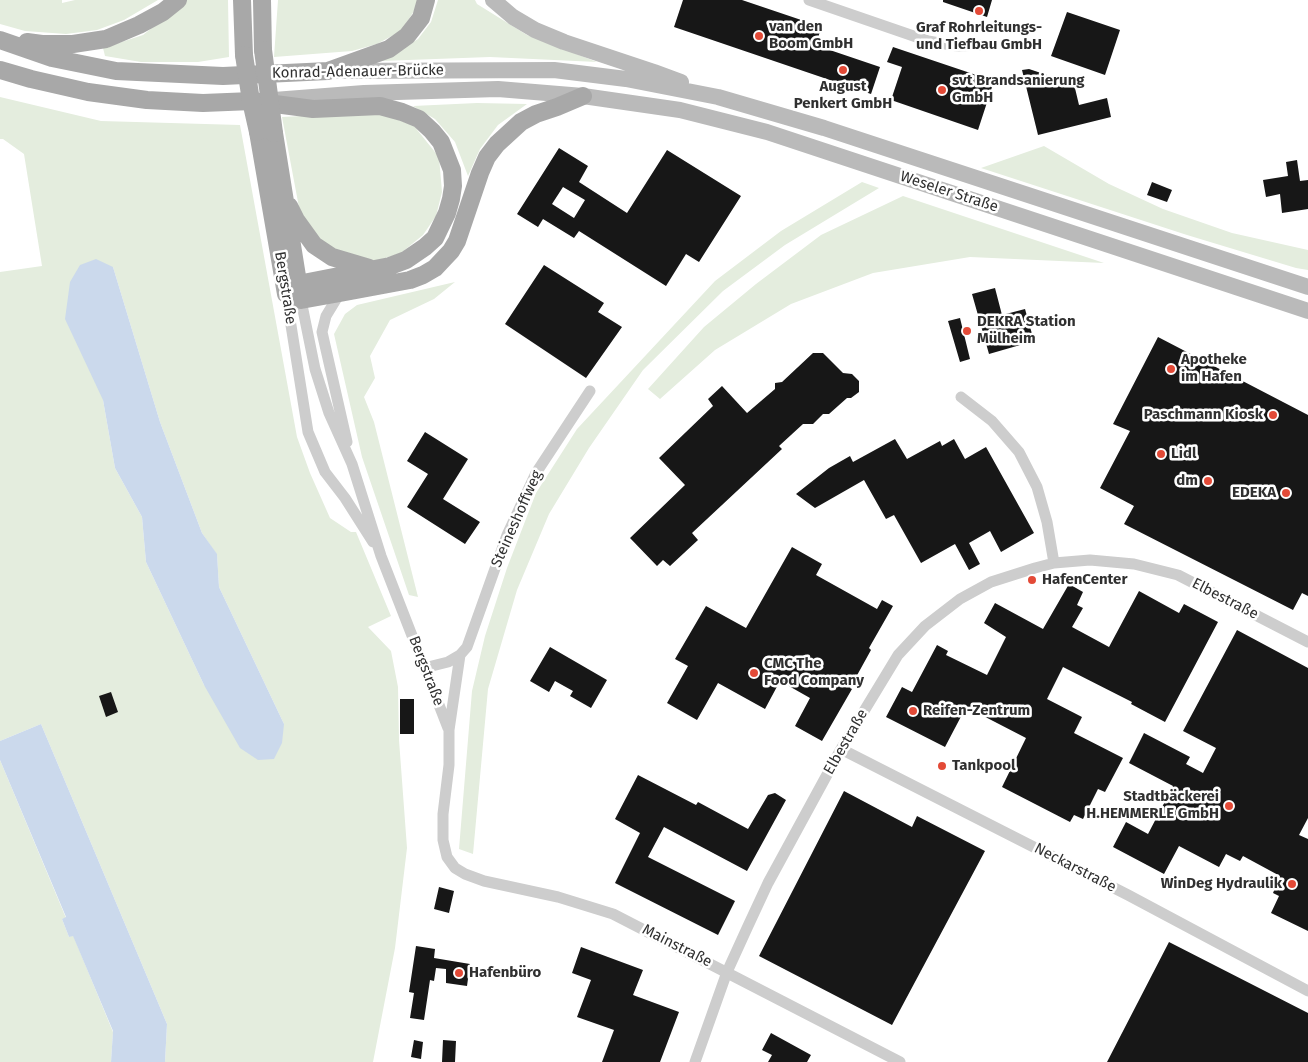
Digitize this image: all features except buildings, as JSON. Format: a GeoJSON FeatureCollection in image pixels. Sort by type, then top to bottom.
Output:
{"type":"FeatureCollection","features":[{"type":"Feature","properties":{"kind":"main road"},"geometry":{"type":"LineString","coordinates":[[0,36],[42,44],[73,44],[106,40],[139,26],[163,12],[178,0]]}},
{"type":"Feature","properties":{"kind":"main road","name":"Bergstraße"},"geometry":{"type":"LineString","coordinates":[[242,0],[244,55],[251,101],[266,133],[284,194],[295,293]]}},
{"type":"Feature","properties":{"kind":"main road","name":"Bergstraße"},"geometry":{"type":"LineString","coordinates":[[262,0],[266,133],[295,293]]}},
{"type":"Feature","properties":{"kind":"main road"},"geometry":{"type":"LineString","coordinates":[[328,71],[389,49],[407,36],[421,18],[426,0]]}},
{"type":"Feature","properties":{"kind":"main road"},"geometry":{"type":"LineString","coordinates":[[492,0],[513,17],[535,30],[718,97]]}},
{"type":"Feature","properties":{"kind":"main road"},"geometry":{"type":"LineString","coordinates":[[502,0],[513,17]]}},
{"type":"Feature","properties":{"kind":"main road","name":"Konrad-Adenauer-Brücke"},"geometry":{"type":"LineString","coordinates":[[0,40],[52,58],[116,71],[223,76],[328,71],[554,70],[626,79],[718,97]]}},
{"type":"Feature","properties":{"kind":"main road","name":"Konrad-Adenauer-Brücke"},"geometry":{"type":"LineString","coordinates":[[0,70],[88,92],[147,100],[203,103],[252,102],[364,93],[454,89],[583,96]]}},
{"type":"Feature","properties":{"kind":"main road"},"geometry":{"type":"LineString","coordinates":[[295,293],[340,293],[410,280],[435,268],[451,251],[457,241],[480,173],[487,158],[497,144],[521,122],[536,114],[583,96]]}},
{"type":"Feature","properties":{"kind":"main road","name":"Weseler Straße"},"geometry":{"type":"LineString","coordinates":[[583,96],[680,110],[767,132],[1308,311]]}},
{"type":"Feature","properties":{"kind":"main road","name":"Weseler Straße"},"geometry":{"type":"LineString","coordinates":[[718,97],[824,128],[1308,287]]}},
{"type":"Feature","properties":{"kind":"main road"},"geometry":{"type":"LineString","coordinates":[[252,102],[313,109],[380,106],[402,112],[419,119],[432,131],[441,142],[452,170],[453,186],[447,213],[434,238],[425,247],[406,260],[390,266],[372,268],[295,293]]}},
{"type":"Feature","properties":{"kind":"main road"},"geometry":{"type":"LineString","coordinates":[[284,194],[296,220],[314,245],[332,258],[372,268]]}},
{"type":"Feature","properties":{"kind":"street"},"geometry":{"type":"LineString","coordinates":[[809,0],[928,41],[957,46],[982,45]]}},
{"type":"Feature","properties":{"kind":"street","name":"Bergstraße"},"geometry":{"type":"LineString","coordinates":[[295,293],[329,413],[352,464],[381,556],[449,730]]}},
{"type":"Feature","properties":{"kind":"street","name":"Bergstraße"},"geometry":{"type":"LineString","coordinates":[[295,293],[308,432],[325,472],[345,498],[381,556]]}},
{"type":"Feature","properties":{"kind":"street"},"geometry":{"type":"LineString","coordinates":[[340,293],[326,316],[322,332],[352,464]]}},
{"type":"Feature","properties":{"kind":"street","name":"Steineshoffweg"},"geometry":{"type":"LineString","coordinates":[[447,857],[443,840],[443,814],[449,765],[449,730],[460,655],[469,642],[507,534],[536,473],[590,391]]}},
{"type":"Feature","properties":{"kind":"street"},"geometry":{"type":"LineString","coordinates":[[961,397],[992,421],[1020,452],[1037,487],[1047,522],[1054,564]]}},
{"type":"Feature","properties":{"kind":"street","name":"Elbestraße"},"geometry":{"type":"LineString","coordinates":[[695,1062],[727,972],[766,888],[841,749],[898,655],[925,626],[960,599],[991,582],[1054,564],[1090,560],[1134,564],[1178,575],[1308,642]]}},
{"type":"Feature","properties":{"kind":"street"},"geometry":{"type":"LineString","coordinates":[[424,668],[448,662],[460,655]]}},
{"type":"Feature","properties":{"kind":"street","name":"Neckarstraße"},"geometry":{"type":"LineString","coordinates":[[841,749],[1128,895],[1308,991]]}},
{"type":"Feature","properties":{"kind":"street","name":"Mainstraße"},"geometry":{"type":"LineString","coordinates":[[447,857],[455,868],[484,881],[558,897],[613,914],[900,1062]]}},
{"type":"Feature","properties":{"kind":"green space"},"geometry":{"type":"Polygon","coordinates":[[[0,0],[62,0],[62,3],[75,0],[158,0],[124,20],[97,30],[66,34],[25,31],[0,24],[0,0]]]}},
{"type":"Feature","properties":{"kind":"green space"},"geometry":{"type":"Polygon","coordinates":[[[187,0],[228,0],[229,57],[198,62],[141,62],[105,56],[103,48],[143,35],[187,0]]]}},
{"type":"Feature","properties":{"kind":"green space"},"geometry":{"type":"Polygon","coordinates":[[[278,0],[417,0],[416,8],[401,31],[377,44],[352,51],[274,57],[278,0]]]}},
{"type":"Feature","properties":{"kind":"green space"},"geometry":{"type":"Polygon","coordinates":[[[438,0],[475,0],[477,4],[527,35],[597,62],[490,57],[381,61],[418,39],[431,22],[438,0]]]}},
{"type":"Feature","properties":{"kind":"green space"},"geometry":{"type":"Polygon","coordinates":[[[0,97],[101,121],[240,125],[297,437],[310,473],[330,518],[351,532],[356,532],[391,616],[368,627],[391,651],[398,687],[399,740],[407,848],[395,948],[373,1062],[165,1062],[167,1024],[41,724],[0,741],[0,272],[42,266],[24,154],[3,139],[0,139],[0,97]],[[113,267],[103,400],[115,468],[142,517],[146,562],[204,685],[284,724],[219,587],[217,555],[202,533],[160,422],[113,267]]]}},
{"type":"Feature","properties":{"kind":"green space"},"geometry":{"type":"Polygon","coordinates":[[[477,103],[527,104],[498,125],[480,149],[468,176],[455,142],[435,119],[413,106],[477,103]]]}},
{"type":"Feature","properties":{"kind":"green space"},"geometry":{"type":"Polygon","coordinates":[[[379,112],[414,126],[439,157],[442,192],[436,216],[423,235],[401,253],[376,261],[350,257],[324,244],[301,218],[282,117],[379,112]]]}},
{"type":"Feature","properties":{"kind":"green space"},"geometry":{"type":"Polygon","coordinates":[[[1044,146],[1109,184],[1163,209],[1232,233],[1308,250],[1308,270],[1187,235],[981,168],[1044,146]]]}},
{"type":"Feature","properties":{"kind":"green space"},"geometry":{"type":"Polygon","coordinates":[[[862,182],[879,188],[785,245],[723,291],[643,370],[589,448],[549,514],[517,590],[488,689],[473,854],[459,849],[472,691],[485,636],[507,568],[536,493],[577,429],[715,281],[781,231],[862,182]]]}},
{"type":"Feature","properties":{"kind":"green space"},"geometry":{"type":"Polygon","coordinates":[[[903,196],[1104,263],[970,257],[873,273],[791,304],[715,350],[660,399],[648,389],[704,327],[756,284],[821,235],[903,196]]]}},
{"type":"Feature","properties":{"kind":"green space"},"geometry":{"type":"Polygon","coordinates":[[[455,282],[434,299],[390,320],[370,356],[375,378],[364,397],[374,422],[418,597],[409,595],[362,457],[334,334],[345,314],[357,305],[455,282]]]}},
{"type":"Feature","properties":{"kind":"green space"},"geometry":{"type":"Polygon","coordinates":[[[0,760],[66,918],[62,919],[69,937],[73,935],[113,1032],[111,1062],[0,1062],[0,760]]]}},
{"type":"Feature","properties":{"kind":"water"},"geometry":{"type":"Polygon","coordinates":[[[96,259],[113,267],[160,422],[202,533],[217,554],[219,587],[284,724],[282,743],[274,759],[258,760],[240,748],[204,685],[146,562],[142,517],[115,468],[103,400],[65,319],[70,282],[80,265],[96,259]]]}},
{"type":"Feature","properties":{"kind":"water"},"geometry":{"type":"Polygon","coordinates":[[[41,724],[167,1024],[165,1062],[111,1062],[113,1031],[73,936],[69,937],[62,919],[66,917],[0,760],[0,741],[41,724]]]}},
{"type":"Feature","properties":{"kind":"place","name":"Graf Rohrleitungs- und Tiefbau GmbH"},"geometry":{"type":"Point","coordinates":[979,11]}},
{"type":"Feature","properties":{"kind":"place","name":"van den Boom GmbH"},"geometry":{"type":"Point","coordinates":[759,36]}},
{"type":"Feature","properties":{"kind":"place","name":"August Penkert GmbH"},"geometry":{"type":"Point","coordinates":[843,70]}},
{"type":"Feature","properties":{"kind":"place","name":"svt Brandsanierung GmbH"},"geometry":{"type":"Point","coordinates":[942,90]}},
{"type":"Feature","properties":{"kind":"place","name":"DEKRA Station Mülheim"},"geometry":{"type":"Point","coordinates":[967,331]}},
{"type":"Feature","properties":{"kind":"place","name":"Apotheke im Hafen"},"geometry":{"type":"Point","coordinates":[1171,369]}},
{"type":"Feature","properties":{"kind":"place","name":"Paschmann Kiosk"},"geometry":{"type":"Point","coordinates":[1273,415]}},
{"type":"Feature","properties":{"kind":"place","name":"Lidl"},"geometry":{"type":"Point","coordinates":[1161,454]}},
{"type":"Feature","properties":{"kind":"place","name":"dm"},"geometry":{"type":"Point","coordinates":[1208,481]}},
{"type":"Feature","properties":{"kind":"place","name":"EDEKA"},"geometry":{"type":"Point","coordinates":[1286,493]}},
{"type":"Feature","properties":{"kind":"place","name":"HafenCenter"},"geometry":{"type":"Point","coordinates":[1032,580]}},
{"type":"Feature","properties":{"kind":"place","name":"CMC The Food Company"},"geometry":{"type":"Point","coordinates":[754,673]}},
{"type":"Feature","properties":{"kind":"place","name":"Reifen-Zentrum"},"geometry":{"type":"Point","coordinates":[913,711]}},
{"type":"Feature","properties":{"kind":"place","name":"Tankpool"},"geometry":{"type":"Point","coordinates":[942,766]}},
{"type":"Feature","properties":{"kind":"place","name":"Stadtbäckerei H.HEMMERLE GmbH"},"geometry":{"type":"Point","coordinates":[1229,806]}},
{"type":"Feature","properties":{"kind":"place","name":"WinDeg Hydraulik"},"geometry":{"type":"Point","coordinates":[1292,884]}},
{"type":"Feature","properties":{"kind":"place","name":"Hafenbüro"},"geometry":{"type":"Point","coordinates":[459,973]}}]}
